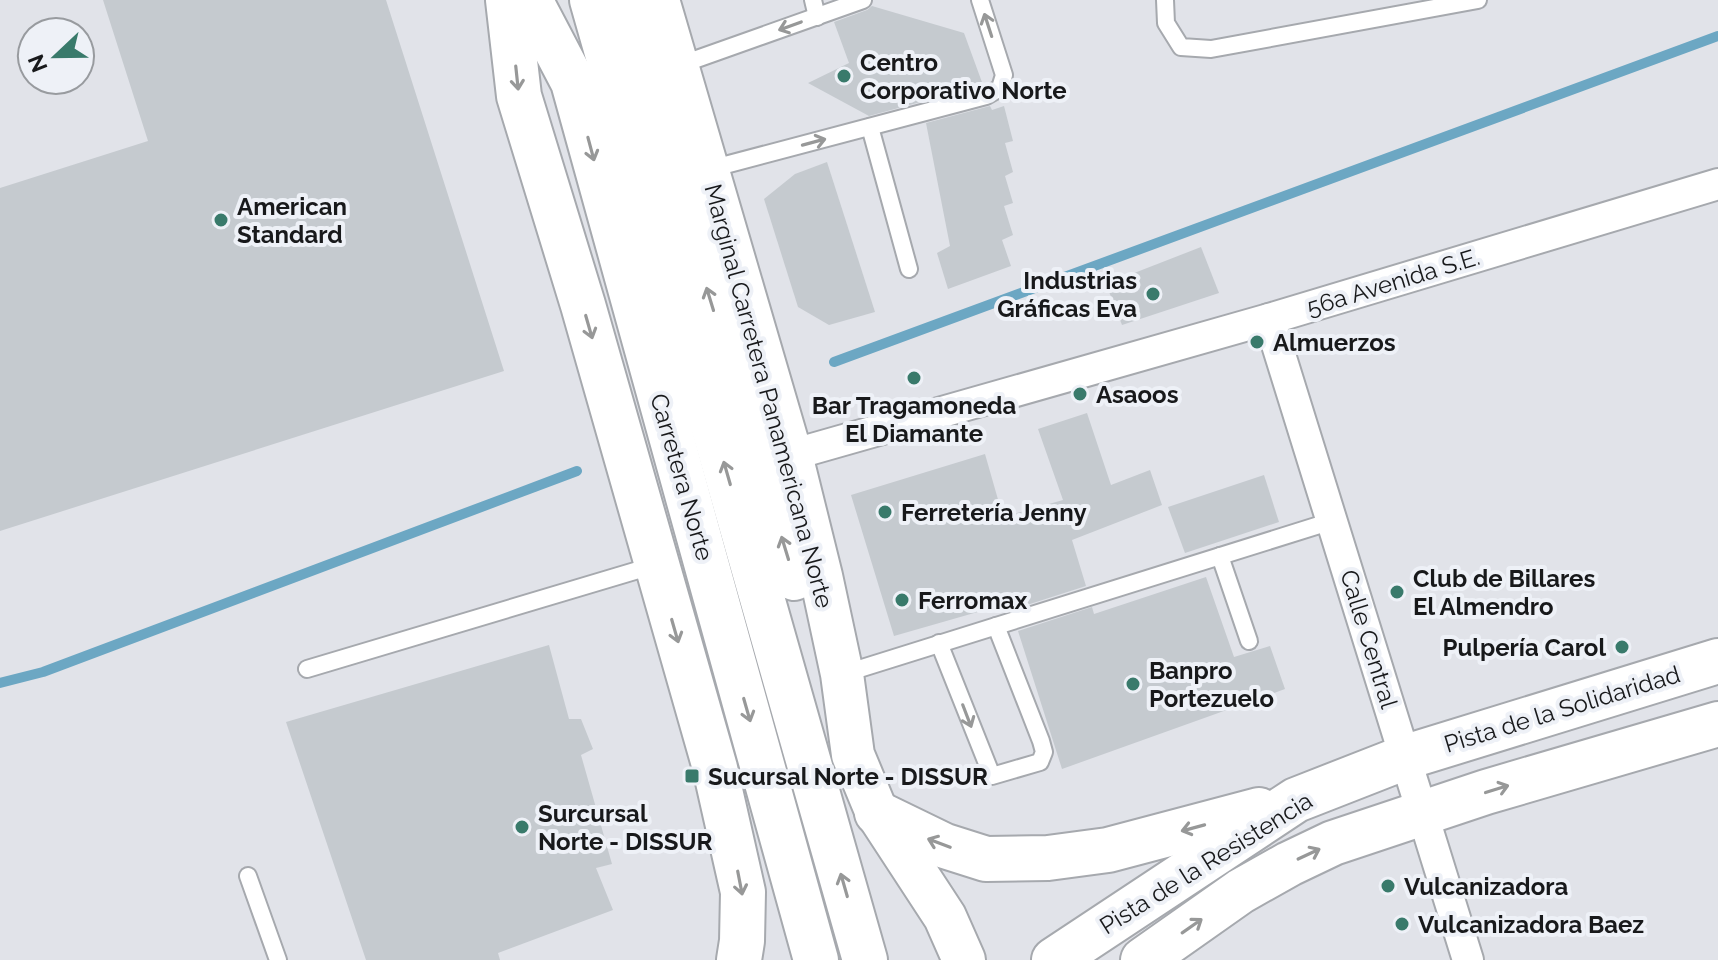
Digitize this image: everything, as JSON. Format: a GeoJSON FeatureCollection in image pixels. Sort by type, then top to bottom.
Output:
{"type":"FeatureCollection","features":[{"type":"Feature","properties":{"kind":"main road"},"geometry":{"type":"LineString","coordinates":[[508,0],[519,96],[583,305],[715,768],[743,892],[739,960]]}},
{"type":"Feature","properties":{"kind":"main road","name":"Carretera Norte"},"geometry":{"type":"LineString","coordinates":[[530,0],[573,82],[816,960]]}},
{"type":"Feature","properties":{"kind":"main road","name":"Carretera Norte"},"geometry":{"type":"LineString","coordinates":[[592,0],[865,960]]}},
{"type":"Feature","properties":{"kind":"main road","name":"Pista de la Solidaridad"},"geometry":{"type":"LineString","coordinates":[[1406,757],[1718,661]]}},
{"type":"Feature","properties":{"kind":"main road"},"geometry":{"type":"LineString","coordinates":[[1423,813],[1718,724]]}},
{"type":"Feature","properties":{"kind":"main road","name":"Pista de la Resistencia"},"geometry":{"type":"LineString","coordinates":[[1054,960],[1296,800],[1406,757]]}},
{"type":"Feature","properties":{"kind":"main road"},"geometry":{"type":"LineString","coordinates":[[877,813],[935,842],[986,859],[1048,858],[1108,850],[1296,800]]}},
{"type":"Feature","properties":{"kind":"main road","name":"Pista de la Resistencia"},"geometry":{"type":"LineString","coordinates":[[1143,960],[1241,891],[1289,864],[1333,843],[1423,813]]}},
{"type":"Feature","properties":{"kind":"street"},"geometry":{"type":"LineString","coordinates":[[620,0],[815,649],[853,755]]}},
{"type":"Feature","properties":{"kind":"street","name":"Marginal Carretera Panamericana Norte"},"geometry":{"type":"LineString","coordinates":[[658,0],[827,575],[853,755],[877,813],[945,917],[964,960]]}},
{"type":"Feature","properties":{"kind":"street","name":"56a Avenida S.E."},"geometry":{"type":"LineString","coordinates":[[791,455],[1269,319],[1718,184]]}},
{"type":"Feature","properties":{"kind":"street","name":"Calle Central"},"geometry":{"type":"LineString","coordinates":[[1269,319],[1468,960]]}},
{"type":"Feature","properties":{"kind":"lane"},"geometry":{"type":"LineString","coordinates":[[677,66],[815,8],[863,0]]}},
{"type":"Feature","properties":{"kind":"lane"},"geometry":{"type":"LineString","coordinates":[[707,169],[986,96],[1000,88],[1004,75],[980,0]]}},
{"type":"Feature","properties":{"kind":"lane"},"geometry":{"type":"LineString","coordinates":[[1165,0],[1166,23],[1181,47],[1211,49],[1478,0]]}},
{"type":"Feature","properties":{"kind":"lane"},"geometry":{"type":"LineString","coordinates":[[870,127],[909,269]]}},
{"type":"Feature","properties":{"kind":"lane"},"geometry":{"type":"LineString","coordinates":[[842,674],[1332,521]]}},
{"type":"Feature","properties":{"kind":"lane"},"geometry":{"type":"LineString","coordinates":[[1220,556],[1249,641]]}},
{"type":"Feature","properties":{"kind":"lane"},"geometry":{"type":"LineString","coordinates":[[307,669],[656,565]]}},
{"type":"Feature","properties":{"kind":"lane"},"geometry":{"type":"LineString","coordinates":[[939,643],[992,776],[1040,762],[1044,752],[1041,741],[996,626]]}},
{"type":"Feature","properties":{"kind":"lane"},"geometry":{"type":"LineString","coordinates":[[248,876],[278,960]]}},
{"type":"Feature","properties":{"kind":"building"},"geometry":{"type":"Polygon","coordinates":[[[103,0],[386,0],[504,371],[0,531],[0,188],[148,141],[103,0]]]}},
{"type":"Feature","properties":{"kind":"building"},"geometry":{"type":"Polygon","coordinates":[[[872,6],[964,33],[983,85],[869,116],[808,83],[849,63],[834,22],[872,6]]]}},
{"type":"Feature","properties":{"kind":"building"},"geometry":{"type":"Polygon","coordinates":[[[990,106],[992,110],[1004,106],[1013,141],[1005,143],[1013,172],[1005,176],[1013,203],[1004,206],[1013,235],[1002,240],[1011,266],[948,289],[937,253],[950,246],[926,123],[990,106]]]}},
{"type":"Feature","properties":{"kind":"building"},"geometry":{"type":"Polygon","coordinates":[[[827,162],[875,312],[829,325],[798,307],[764,199],[795,174],[827,162]]]}},
{"type":"Feature","properties":{"kind":"building"},"geometry":{"type":"Polygon","coordinates":[[[1201,247],[1219,293],[1122,325],[1106,284],[1201,247]]]}},
{"type":"Feature","properties":{"kind":"building"},"geometry":{"type":"Polygon","coordinates":[[[1087,413],[1111,485],[1150,470],[1162,505],[1072,540],[1086,586],[1011,610],[1009,603],[894,636],[851,495],[985,454],[1003,517],[1063,500],[1038,429],[1087,413]]]}},
{"type":"Feature","properties":{"kind":"building"},"geometry":{"type":"Polygon","coordinates":[[[1264,475],[1279,522],[1185,553],[1168,507],[1264,475]]]}},
{"type":"Feature","properties":{"kind":"building"},"geometry":{"type":"Polygon","coordinates":[[[1206,577],[1234,657],[1270,646],[1285,689],[1062,769],[1018,631],[1092,607],[1094,614],[1206,577]]]}},
{"type":"Feature","properties":{"kind":"building"},"geometry":{"type":"Polygon","coordinates":[[[549,645],[569,719],[581,719],[593,749],[581,755],[612,864],[596,868],[613,910],[498,953],[500,960],[366,960],[286,722],[549,645]]]}},
{"type":"Feature","properties":{"kind":"waterway"},"geometry":{"type":"LineString","coordinates":[[834,362],[1718,36]]}},
{"type":"Feature","properties":{"kind":"waterway"},"geometry":{"type":"LineString","coordinates":[[0,683],[43,672],[577,471]]}},
{"type":"Feature","properties":{"kind":"place","name":"Centro Corporativo Norte"},"geometry":{"type":"Point","coordinates":[844,76]}},
{"type":"Feature","properties":{"kind":"place","name":"American Standard"},"geometry":{"type":"Point","coordinates":[221,220]}},
{"type":"Feature","properties":{"kind":"place","name":"Industrias Gráficas Eva"},"geometry":{"type":"Point","coordinates":[1153,294]}},
{"type":"Feature","properties":{"kind":"place","name":"Almuerzos"},"geometry":{"type":"Point","coordinates":[1257,342]}},
{"type":"Feature","properties":{"kind":"place","name":"Bar Tragamoneda El Diamante"},"geometry":{"type":"Point","coordinates":[914,378]}},
{"type":"Feature","properties":{"kind":"place","name":"Asaoos"},"geometry":{"type":"Point","coordinates":[1080,394]}},
{"type":"Feature","properties":{"kind":"place","name":"Ferretería Jenny"},"geometry":{"type":"Point","coordinates":[885,512]}},
{"type":"Feature","properties":{"kind":"place","name":"Club de Billares El Almendro"},"geometry":{"type":"Point","coordinates":[1397,592]}},
{"type":"Feature","properties":{"kind":"place","name":"Ferromax"},"geometry":{"type":"Point","coordinates":[902,600]}},
{"type":"Feature","properties":{"kind":"place","name":"Pulpería Carol"},"geometry":{"type":"Point","coordinates":[1622,647]}},
{"type":"Feature","properties":{"kind":"place","name":"Banpro Portezuelo"},"geometry":{"type":"Point","coordinates":[1133,684]}},
{"type":"Feature","properties":{"kind":"place","name":"Sucursal Norte - DISSUR"},"geometry":{"type":"Point","coordinates":[692,776]}},
{"type":"Feature","properties":{"kind":"place","name":"Surcursal Norte - DISSUR"},"geometry":{"type":"Point","coordinates":[522,827]}},
{"type":"Feature","properties":{"kind":"place","name":"Vulcanizadora"},"geometry":{"type":"Point","coordinates":[1388,886]}},
{"type":"Feature","properties":{"kind":"place","name":"Vulcanizadora Baez"},"geometry":{"type":"Point","coordinates":[1402,924]}}]}
